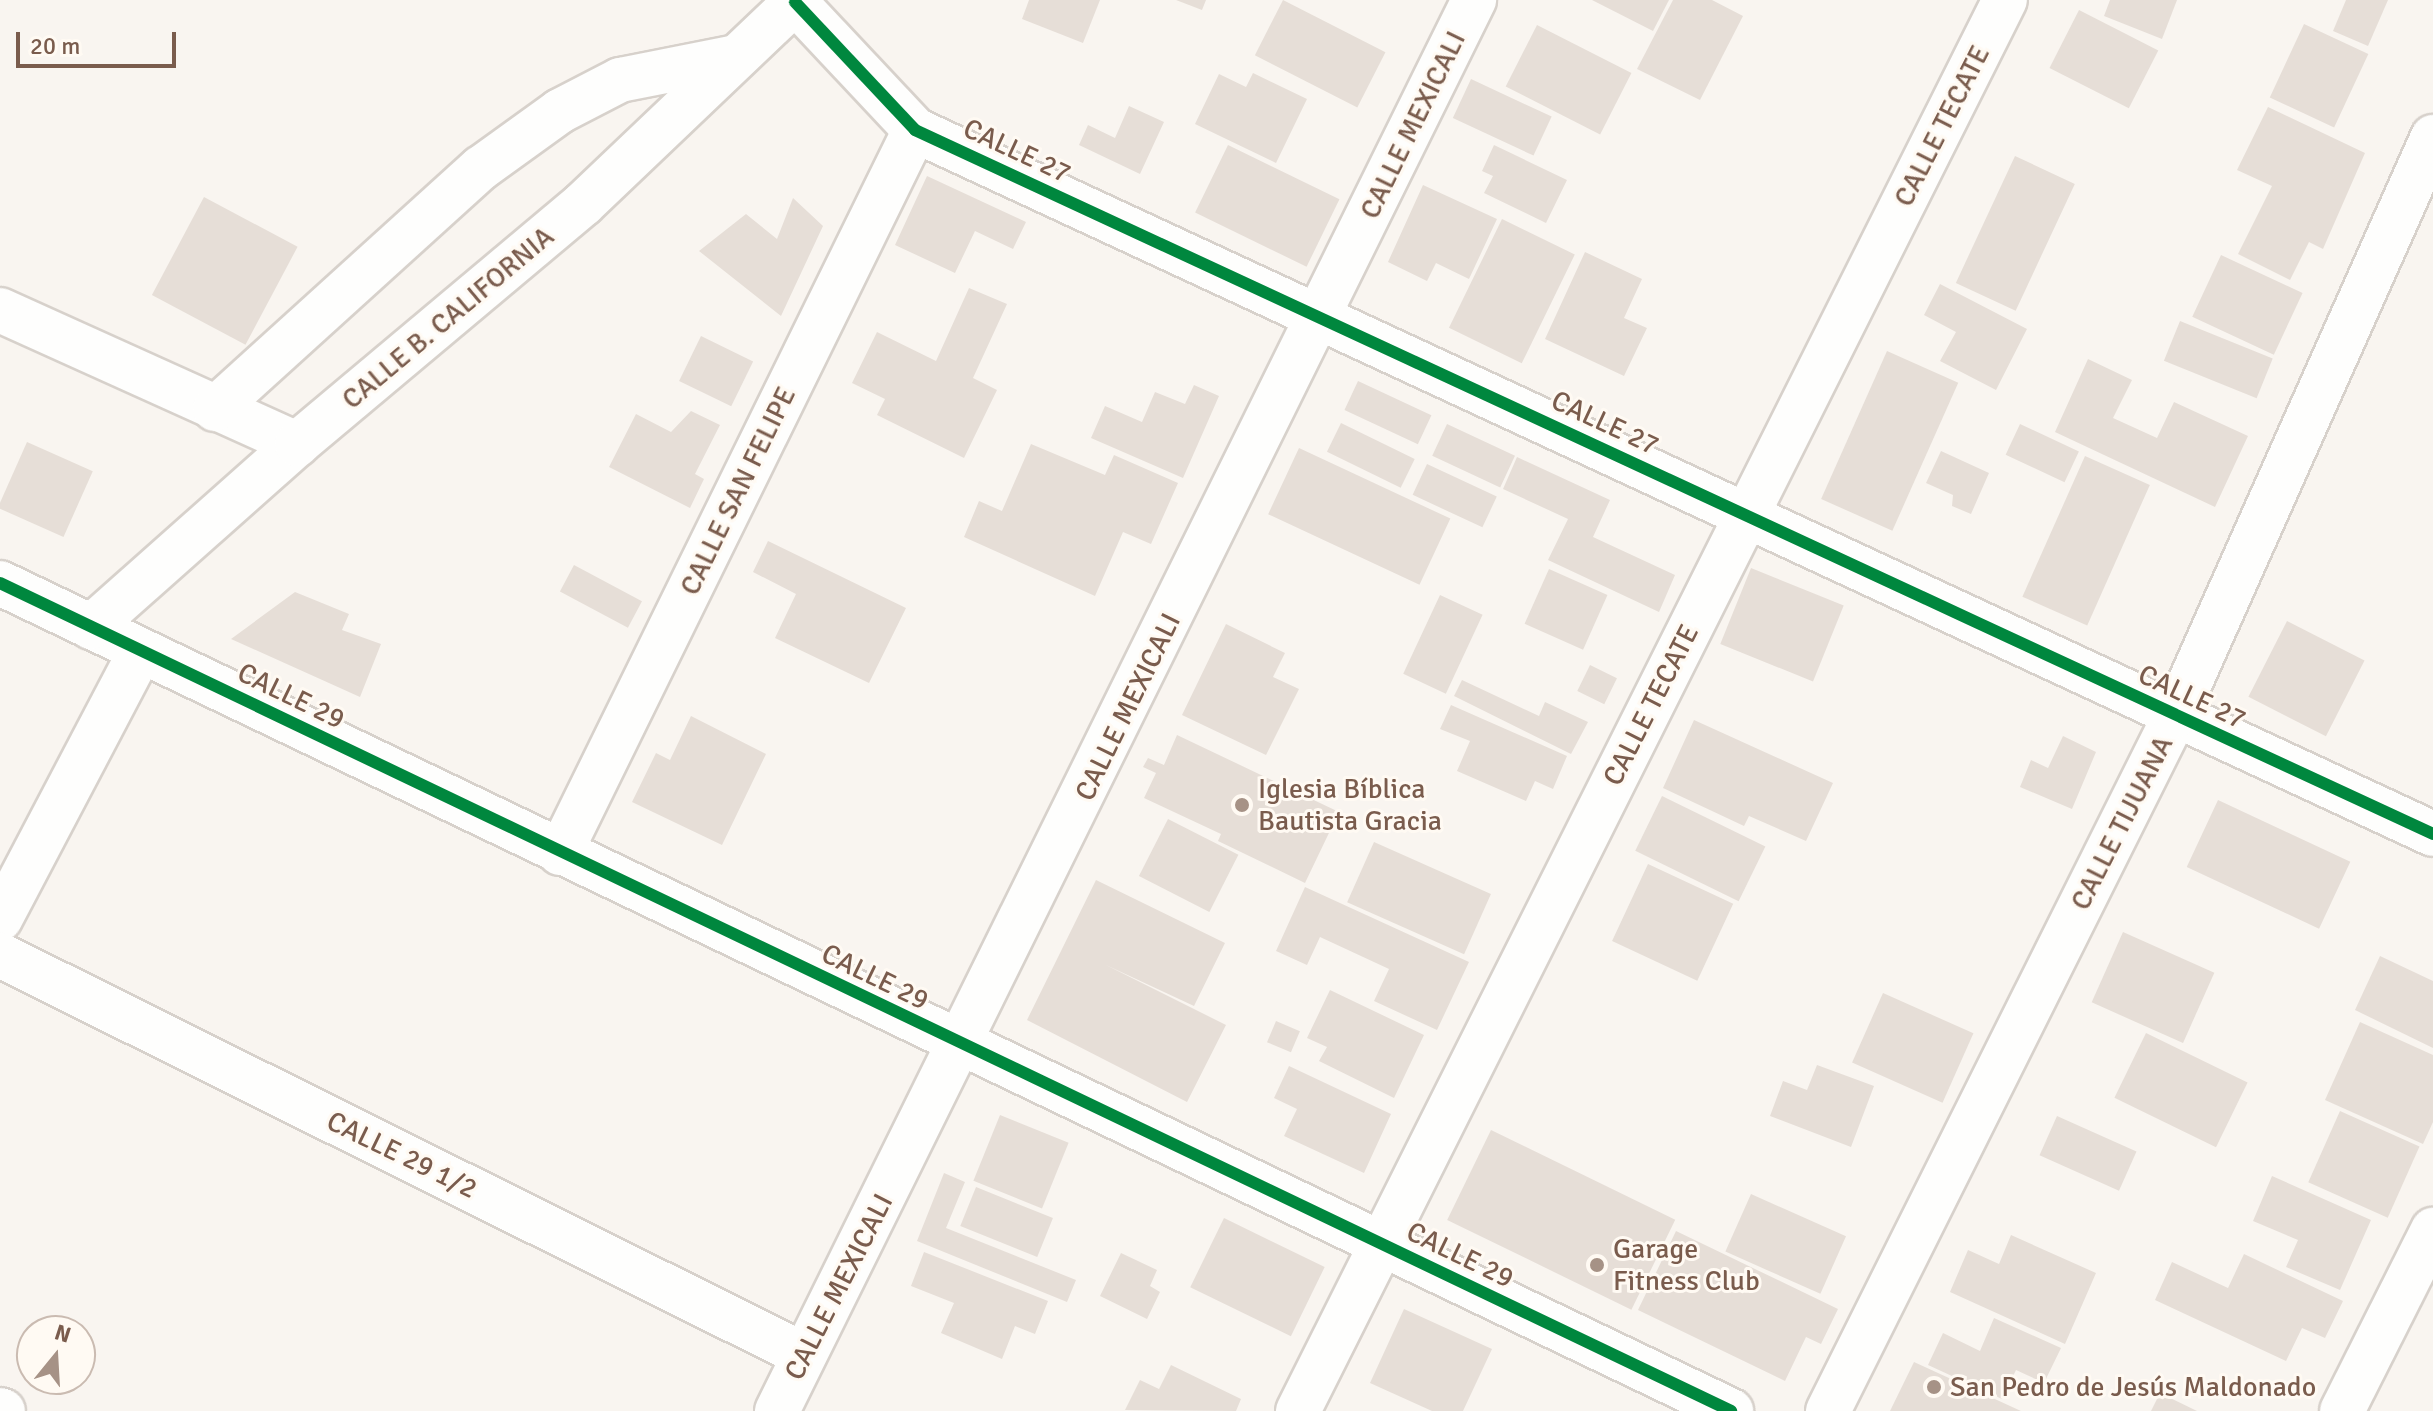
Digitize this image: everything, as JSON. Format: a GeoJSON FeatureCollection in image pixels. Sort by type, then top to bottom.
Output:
{"type":"FeatureCollection","features":[{"type":"Feature","properties":{"kind":"street","name":"CALLE MEXICALI"},"geometry":{"type":"LineString","coordinates":[[777,1411],[961,1045],[1474,0]]}},
{"type":"Feature","properties":{"kind":"street","name":"CALLE TECATE"},"geometry":{"type":"LineString","coordinates":[[1298,1411],[2005,0]]}},
{"type":"Feature","properties":{"kind":"street","name":"CALLE 27"},"geometry":{"type":"LineString","coordinates":[[796,1],[915,130],[2433,834]]}},
{"type":"Feature","properties":{"kind":"street","name":"CALLE B. CALIFORNIA"},"geometry":{"type":"LineString","coordinates":[[91,627],[297,444],[583,204],[731,58],[796,1]]}},
{"type":"Feature","properties":{"kind":"street"},"geometry":{"type":"LineString","coordinates":[[215,409],[470,178],[560,111],[620,80],[731,58]]}},
{"type":"Feature","properties":{"kind":"street","name":"CALLE SAN FELIPE"},"geometry":{"type":"LineString","coordinates":[[560,853],[915,130]]}},
{"type":"Feature","properties":{"kind":"street","name":"CALLE TIJUANA"},"geometry":{"type":"LineString","coordinates":[[1828,1411],[2175,716],[2433,137]]}},
{"type":"Feature","properties":{"kind":"street"},"geometry":{"type":"LineString","coordinates":[[0,310],[297,444]]}},
{"type":"Feature","properties":{"kind":"street","name":"CALLE 29"},"geometry":{"type":"LineString","coordinates":[[0,583],[1731,1411]]}},
{"type":"Feature","properties":{"kind":"street"},"geometry":{"type":"LineString","coordinates":[[0,919],[141,651]]}},
{"type":"Feature","properties":{"kind":"street","name":"CALLE 29 1/2"},"geometry":{"type":"LineString","coordinates":[[0,955],[804,1355]]}},
{"type":"Feature","properties":{"kind":"street"},"geometry":{"type":"LineString","coordinates":[[2342,1411],[2433,1230]]}},
{"type":"Feature","properties":{"kind":"building"},"geometry":{"type":"Polygon","coordinates":[[[1029,0],[1100,0],[1083,43],[1022,19],[1029,0]]]}},
{"type":"Feature","properties":{"kind":"building"},"geometry":{"type":"Polygon","coordinates":[[[1176,0],[1206,0],[1202,10],[1176,0]]]}},
{"type":"Feature","properties":{"kind":"building"},"geometry":{"type":"Polygon","coordinates":[[[1283,0],[1385,52],[1357,107],[1255,55],[1283,0]]]}},
{"type":"Feature","properties":{"kind":"building"},"geometry":{"type":"Polygon","coordinates":[[[1592,0],[1669,0],[1653,31],[1592,0]]]}},
{"type":"Feature","properties":{"kind":"building"},"geometry":{"type":"Polygon","coordinates":[[[1673,0],[1712,0],[1743,16],[1700,100],[1637,69],[1673,0]]]}},
{"type":"Feature","properties":{"kind":"building"},"geometry":{"type":"Polygon","coordinates":[[[2110,0],[2177,0],[2162,39],[2104,16],[2110,0]]]}},
{"type":"Feature","properties":{"kind":"building"},"geometry":{"type":"Polygon","coordinates":[[[2346,0],[2388,0],[2368,46],[2333,31],[2346,0]]]}},
{"type":"Feature","properties":{"kind":"building"},"geometry":{"type":"Polygon","coordinates":[[[2079,10],[2158,50],[2129,108],[2049,68],[2079,10]]]}},
{"type":"Feature","properties":{"kind":"building"},"geometry":{"type":"Polygon","coordinates":[[[2304,24],[2368,54],[2334,127],[2270,97],[2304,24]]]}},
{"type":"Feature","properties":{"kind":"building"},"geometry":{"type":"Polygon","coordinates":[[[1537,25],[1631,73],[1600,135],[1506,86],[1537,25]]]}},
{"type":"Feature","properties":{"kind":"building"},"geometry":{"type":"Polygon","coordinates":[[[1253,73],[1307,99],[1276,163],[1195,124],[1219,74],[1246,87],[1253,73]]]}},
{"type":"Feature","properties":{"kind":"building"},"geometry":{"type":"Polygon","coordinates":[[[1471,79],[1552,117],[1533,156],[1453,118],[1471,79]]]}},
{"type":"Feature","properties":{"kind":"building"},"geometry":{"type":"Polygon","coordinates":[[[1129,106],[1164,122],[1140,174],[1079,145],[1088,125],[1115,138],[1129,106]]]}},
{"type":"Feature","properties":{"kind":"building"},"geometry":{"type":"Polygon","coordinates":[[[2268,107],[2365,153],[2323,249],[2309,242],[2290,280],[2238,254],[2272,186],[2237,170],[2268,107]]]}},
{"type":"Feature","properties":{"kind":"building"},"geometry":{"type":"Polygon","coordinates":[[[1228,145],[1339,199],[1307,267],[1195,212],[1228,145]]]}},
{"type":"Feature","properties":{"kind":"building"},"geometry":{"type":"Polygon","coordinates":[[[1494,145],[1567,180],[1546,223],[1484,193],[1493,176],[1482,171],[1494,145]]]}},
{"type":"Feature","properties":{"kind":"building"},"geometry":{"type":"Polygon","coordinates":[[[2015,156],[2075,184],[2016,311],[1956,283],[2015,156]]]}},
{"type":"Feature","properties":{"kind":"building"},"geometry":{"type":"Polygon","coordinates":[[[927,176],[1026,222],[1013,249],[975,231],[955,273],[895,245],[927,176]]]}},
{"type":"Feature","properties":{"kind":"building"},"geometry":{"type":"Polygon","coordinates":[[[1423,185],[1497,219],[1469,279],[1436,263],[1427,281],[1388,262],[1423,185]]]}},
{"type":"Feature","properties":{"kind":"building"},"geometry":{"type":"Polygon","coordinates":[[[204,197],[298,247],[245,345],[152,295],[204,197]]]}},
{"type":"Feature","properties":{"kind":"building"},"geometry":{"type":"Polygon","coordinates":[[[793,198],[823,226],[781,316],[699,251],[746,214],[777,239],[793,198]]]}},
{"type":"Feature","properties":{"kind":"building"},"geometry":{"type":"Polygon","coordinates":[[[1502,219],[1575,255],[1522,363],[1449,328],[1502,219]]]}},
{"type":"Feature","properties":{"kind":"building"},"geometry":{"type":"Polygon","coordinates":[[[1585,252],[1642,279],[1624,318],[1647,328],[1624,376],[1545,339],[1585,252]]]}},
{"type":"Feature","properties":{"kind":"building"},"geometry":{"type":"Polygon","coordinates":[[[2221,255],[2303,293],[2274,355],[2192,317],[2221,255]]]}},
{"type":"Feature","properties":{"kind":"building"},"geometry":{"type":"Polygon","coordinates":[[[1940,284],[2027,329],[1996,390],[1940,361],[1956,332],[1924,315],[1940,284]]]}},
{"type":"Feature","properties":{"kind":"building"},"geometry":{"type":"Polygon","coordinates":[[[969,288],[1007,304],[973,378],[997,390],[964,458],[877,415],[885,399],[852,383],[877,332],[936,361],[969,288]]]}},
{"type":"Feature","properties":{"kind":"building"},"geometry":{"type":"Polygon","coordinates":[[[2180,321],[2273,358],[2257,398],[2164,361],[2180,321]]]}},
{"type":"Feature","properties":{"kind":"building"},"geometry":{"type":"Polygon","coordinates":[[[701,336],[753,361],[731,406],[679,381],[701,336]]]}},
{"type":"Feature","properties":{"kind":"building"},"geometry":{"type":"Polygon","coordinates":[[[1887,351],[1958,383],[1892,531],[1821,499],[1887,351]]]}},
{"type":"Feature","properties":{"kind":"building"},"geometry":{"type":"Polygon","coordinates":[[[2088,359],[2132,380],[2113,418],[2157,438],[2174,402],[2248,436],[2215,507],[2055,432],[2088,359]]]}},
{"type":"Feature","properties":{"kind":"building"},"geometry":{"type":"Polygon","coordinates":[[[1358,381],[1431,415],[1418,444],[1344,410],[1358,381]]]}},
{"type":"Feature","properties":{"kind":"building"},"geometry":{"type":"Polygon","coordinates":[[[1194,385],[1219,396],[1183,478],[1091,438],[1105,406],[1142,422],[1155,392],[1185,404],[1194,385]]]}},
{"type":"Feature","properties":{"kind":"building"},"geometry":{"type":"Polygon","coordinates":[[[691,411],[720,425],[695,474],[704,479],[690,508],[609,467],[636,414],[671,432],[691,411]]]}},
{"type":"Feature","properties":{"kind":"building"},"geometry":{"type":"Polygon","coordinates":[[[1341,423],[1415,459],[1401,488],[1327,452],[1341,423]]]}},
{"type":"Feature","properties":{"kind":"building"},"geometry":{"type":"Polygon","coordinates":[[[1447,424],[1515,456],[1500,487],[1432,456],[1447,424]]]}},
{"type":"Feature","properties":{"kind":"building"},"geometry":{"type":"Polygon","coordinates":[[[2020,424],[2079,451],[2065,482],[2006,455],[2020,424]]]}},
{"type":"Feature","properties":{"kind":"building"},"geometry":{"type":"Polygon","coordinates":[[[27,442],[93,471],[63,537],[0,509],[27,442]]]}},
{"type":"Feature","properties":{"kind":"building"},"geometry":{"type":"Polygon","coordinates":[[[1031,444],[1105,475],[1114,455],[1178,483],[1151,544],[1123,532],[1095,596],[964,537],[979,501],[1002,511],[1031,444]]]}},
{"type":"Feature","properties":{"kind":"building"},"geometry":{"type":"Polygon","coordinates":[[[1299,448],[1450,519],[1420,585],[1268,514],[1299,448]]]}},
{"type":"Feature","properties":{"kind":"building"},"geometry":{"type":"Polygon","coordinates":[[[1941,451],[1989,473],[1971,514],[1952,506],[1953,495],[1926,483],[1941,451]]]}},
{"type":"Feature","properties":{"kind":"building"},"geometry":{"type":"Polygon","coordinates":[[[2085,456],[2150,485],[2087,626],[2022,597],[2085,456]]]}},
{"type":"Feature","properties":{"kind":"building"},"geometry":{"type":"Polygon","coordinates":[[[1517,457],[1610,500],[1593,537],[1675,575],[1659,612],[1548,560],[1568,519],[1503,489],[1517,457]]]}},
{"type":"Feature","properties":{"kind":"building"},"geometry":{"type":"Polygon","coordinates":[[[1427,464],[1497,497],[1482,527],[1413,495],[1427,464]]]}},
{"type":"Feature","properties":{"kind":"building"},"geometry":{"type":"Polygon","coordinates":[[[768,541],[906,608],[869,683],[775,638],[796,594],[753,572],[768,541]]]}},
{"type":"Feature","properties":{"kind":"building"},"geometry":{"type":"Polygon","coordinates":[[[574,565],[642,601],[628,628],[560,591],[574,565]]]}},
{"type":"Feature","properties":{"kind":"building"},"geometry":{"type":"Polygon","coordinates":[[[1751,568],[1844,605],[1813,681],[1720,644],[1751,568]]]}},
{"type":"Feature","properties":{"kind":"building"},"geometry":{"type":"Polygon","coordinates":[[[1549,569],[1607,595],[1583,650],[1525,624],[1549,569]]]}},
{"type":"Feature","properties":{"kind":"building"},"geometry":{"type":"Polygon","coordinates":[[[295,592],[349,614],[342,630],[381,644],[360,697],[231,639],[295,592]]]}},
{"type":"Feature","properties":{"kind":"building"},"geometry":{"type":"Polygon","coordinates":[[[1440,595],[1483,615],[1446,694],[1403,674],[1440,595]]]}},
{"type":"Feature","properties":{"kind":"building"},"geometry":{"type":"Polygon","coordinates":[[[2287,621],[2365,660],[2326,736],[2248,697],[2287,621]]]}},
{"type":"Feature","properties":{"kind":"building"},"geometry":{"type":"Polygon","coordinates":[[[1226,624],[1285,653],[1273,677],[1299,689],[1266,755],[1182,715],[1226,624]]]}},
{"type":"Feature","properties":{"kind":"building"},"geometry":{"type":"Polygon","coordinates":[[[1590,665],[1617,678],[1604,704],[1577,691],[1590,665]]]}},
{"type":"Feature","properties":{"kind":"building"},"geometry":{"type":"Polygon","coordinates":[[[1462,680],[1539,716],[1545,702],[1588,722],[1571,754],[1454,696],[1462,680]]]}},
{"type":"Feature","properties":{"kind":"building"},"geometry":{"type":"Polygon","coordinates":[[[1451,705],[1567,756],[1553,789],[1535,781],[1526,801],[1457,771],[1470,741],[1440,729],[1451,705]]]}},
{"type":"Feature","properties":{"kind":"building"},"geometry":{"type":"Polygon","coordinates":[[[691,716],[766,754],[722,845],[632,802],[656,753],[670,760],[691,716]]]}},
{"type":"Feature","properties":{"kind":"building"},"geometry":{"type":"Polygon","coordinates":[[[1694,720],[1833,783],[1806,841],[1749,816],[1744,826],[1663,788],[1694,720]]]}},
{"type":"Feature","properties":{"kind":"building","name":"Iglesia Bíblica Bautista Gracia"},"geometry":{"type":"Polygon","coordinates":[[[1177,735],[1339,812],[1305,883],[1218,841],[1221,834],[1144,798],[1156,773],[1143,767],[1148,758],[1164,765],[1177,735]]]}},
{"type":"Feature","properties":{"kind":"building"},"geometry":{"type":"Polygon","coordinates":[[[2063,736],[2096,752],[2072,809],[2020,787],[2031,760],[2048,768],[2063,736]]]}},
{"type":"Feature","properties":{"kind":"building"},"geometry":{"type":"Polygon","coordinates":[[[1662,796],[1765,846],[1739,901],[1635,851],[1662,796]]]}},
{"type":"Feature","properties":{"kind":"building"},"geometry":{"type":"Polygon","coordinates":[[[2218,800],[2350,862],[2319,929],[2187,867],[2218,800]]]}},
{"type":"Feature","properties":{"kind":"building"},"geometry":{"type":"Polygon","coordinates":[[[1168,819],[1238,855],[1209,912],[1139,876],[1168,819]]]}},
{"type":"Feature","properties":{"kind":"building"},"geometry":{"type":"Polygon","coordinates":[[[1374,842],[1491,894],[1464,954],[1347,902],[1374,842]]]}},
{"type":"Feature","properties":{"kind":"building"},"geometry":{"type":"Polygon","coordinates":[[[1648,864],[1733,904],[1697,981],[1612,941],[1648,864]]]}},
{"type":"Feature","properties":{"kind":"building"},"geometry":{"type":"Polygon","coordinates":[[[1096,880],[1225,943],[1194,1006],[1106,965],[1226,1025],[1187,1102],[1027,1020],[1096,880]]]}},
{"type":"Feature","properties":{"kind":"building"},"geometry":{"type":"Polygon","coordinates":[[[1305,887],[1469,962],[1437,1030],[1374,1001],[1389,969],[1320,937],[1307,965],[1276,951],[1305,887]]]}},
{"type":"Feature","properties":{"kind":"building"},"geometry":{"type":"Polygon","coordinates":[[[2123,932],[2214,973],[2183,1043],[2092,1002],[2123,932]]]}},
{"type":"Feature","properties":{"kind":"building"},"geometry":{"type":"Polygon","coordinates":[[[2380,956],[2433,981],[2433,1048],[2355,1010],[2380,956]]]}},
{"type":"Feature","properties":{"kind":"building"},"geometry":{"type":"Polygon","coordinates":[[[1330,990],[1424,1035],[1394,1098],[1319,1061],[1327,1047],[1307,1038],[1330,990]]]}},
{"type":"Feature","properties":{"kind":"building"},"geometry":{"type":"Polygon","coordinates":[[[1883,993],[1973,1033],[1943,1103],[1852,1062],[1883,993]]]}},
{"type":"Feature","properties":{"kind":"building"},"geometry":{"type":"Polygon","coordinates":[[[1276,1021],[1300,1031],[1291,1052],[1267,1042],[1276,1021]]]}},
{"type":"Feature","properties":{"kind":"building"},"geometry":{"type":"Polygon","coordinates":[[[2360,1022],[2433,1055],[2433,1122],[2423,1144],[2325,1100],[2360,1022]]]}},
{"type":"Feature","properties":{"kind":"building"},"geometry":{"type":"Polygon","coordinates":[[[2146,1033],[2248,1083],[2216,1147],[2114,1098],[2146,1033]]]}},
{"type":"Feature","properties":{"kind":"building"},"geometry":{"type":"Polygon","coordinates":[[[1817,1065],[1874,1086],[1851,1147],[1770,1116],[1783,1081],[1807,1090],[1817,1065]]]}},
{"type":"Feature","properties":{"kind":"building"},"geometry":{"type":"Polygon","coordinates":[[[1289,1066],[1391,1114],[1364,1173],[1284,1136],[1297,1109],[1274,1098],[1289,1066]]]}},
{"type":"Feature","properties":{"kind":"building"},"geometry":{"type":"Polygon","coordinates":[[[2340,1111],[2419,1146],[2388,1218],[2308,1182],[2340,1111]]]}},
{"type":"Feature","properties":{"kind":"building"},"geometry":{"type":"Polygon","coordinates":[[[1000,1115],[1069,1143],[1042,1209],[973,1181],[1000,1115]]]}},
{"type":"Feature","properties":{"kind":"building"},"geometry":{"type":"Polygon","coordinates":[[[2057,1116],[2136,1151],[2119,1191],[2040,1155],[2057,1116]]]}},
{"type":"Feature","properties":{"kind":"building","name":"Garage Fitness Club"},"geometry":{"type":"Polygon","coordinates":[[[1491,1130],[1675,1220],[1631,1310],[1447,1220],[1491,1130]]]}},
{"type":"Feature","properties":{"kind":"building"},"geometry":{"type":"Polygon","coordinates":[[[944,1173],[965,1182],[946,1228],[1076,1280],[1067,1302],[917,1241],[944,1173]]]}},
{"type":"Feature","properties":{"kind":"building"},"geometry":{"type":"Polygon","coordinates":[[[2272,1176],[2371,1220],[2340,1290],[2286,1267],[2298,1240],[2253,1221],[2272,1176]]]}},
{"type":"Feature","properties":{"kind":"building"},"geometry":{"type":"Polygon","coordinates":[[[976,1187],[1053,1218],[1037,1257],[960,1226],[976,1187]]]}},
{"type":"Feature","properties":{"kind":"building"},"geometry":{"type":"Polygon","coordinates":[[[1751,1194],[1846,1236],[1820,1294],[1725,1252],[1751,1194]]]}},
{"type":"Feature","properties":{"kind":"building"},"geometry":{"type":"Polygon","coordinates":[[[1224,1218],[1325,1267],[1291,1336],[1190,1287],[1224,1218]]]}},
{"type":"Feature","properties":{"kind":"building"},"geometry":{"type":"Polygon","coordinates":[[[1676,1231],[1838,1309],[1821,1344],[1806,1337],[1785,1381],[1638,1310],[1676,1231]]]}},
{"type":"Feature","properties":{"kind":"building"},"geometry":{"type":"Polygon","coordinates":[[[2011,1235],[2096,1273],[2065,1344],[1950,1292],[1968,1250],[1999,1264],[2011,1235]]]}},
{"type":"Feature","properties":{"kind":"building"},"geometry":{"type":"Polygon","coordinates":[[[924,1252],[1048,1301],[1035,1334],[1015,1326],[1002,1359],[941,1333],[954,1303],[911,1286],[924,1252]]]}},
{"type":"Feature","properties":{"kind":"building"},"geometry":{"type":"Polygon","coordinates":[[[1121,1253],[1157,1270],[1150,1286],[1160,1292],[1147,1319],[1100,1296],[1121,1253]]]}},
{"type":"Feature","properties":{"kind":"building"},"geometry":{"type":"Polygon","coordinates":[[[2244,1254],[2343,1301],[2325,1338],[2302,1328],[2286,1361],[2155,1300],[2172,1262],[2228,1288],[2244,1254]]]}},
{"type":"Feature","properties":{"kind":"building"},"geometry":{"type":"Polygon","coordinates":[[[1404,1309],[1492,1349],[1463,1411],[1432,1411],[1370,1383],[1404,1309]]]}},
{"type":"Feature","properties":{"kind":"building"},"geometry":{"type":"Polygon","coordinates":[[[1994,1318],[2061,1348],[2044,1383],[2016,1370],[2002,1399],[1928,1365],[1943,1333],[1980,1351],[1994,1318]]]}},
{"type":"Feature","properties":{"kind":"building","name":"San Pedro de Jesús Maldonado"},"geometry":{"type":"Polygon","coordinates":[[[1914,1362],[2021,1411],[1890,1411],[1914,1362]]]}},
{"type":"Feature","properties":{"kind":"building"},"geometry":{"type":"Polygon","coordinates":[[[1171,1365],[1241,1399],[1236,1411],[1125,1410],[1140,1380],[1159,1389],[1171,1365]]]}},
{"type":"Feature","properties":{"kind":"building"},"geometry":{"type":"Polygon","coordinates":[[[2160,1393],[2197,1411],[2151,1411],[2160,1393]]]}},
{"type":"Feature","properties":{"kind":"cycle path"},"geometry":{"type":"LineString","coordinates":[[795,2],[915,130],[2433,834]]}},
{"type":"Feature","properties":{"kind":"cycle path"},"geometry":{"type":"LineString","coordinates":[[0,583],[1731,1411]]}},
{"type":"Feature","properties":{"kind":"place","name":"Iglesia Bíblica Bautista Gracia"},"geometry":{"type":"Point","coordinates":[1242,805]}},
{"type":"Feature","properties":{"kind":"place","name":"Garage Fitness Club"},"geometry":{"type":"Point","coordinates":[1597,1265]}},
{"type":"Feature","properties":{"kind":"place","name":"San Pedro de Jesús Maldonado"},"geometry":{"type":"Point","coordinates":[1934,1387]}}]}
